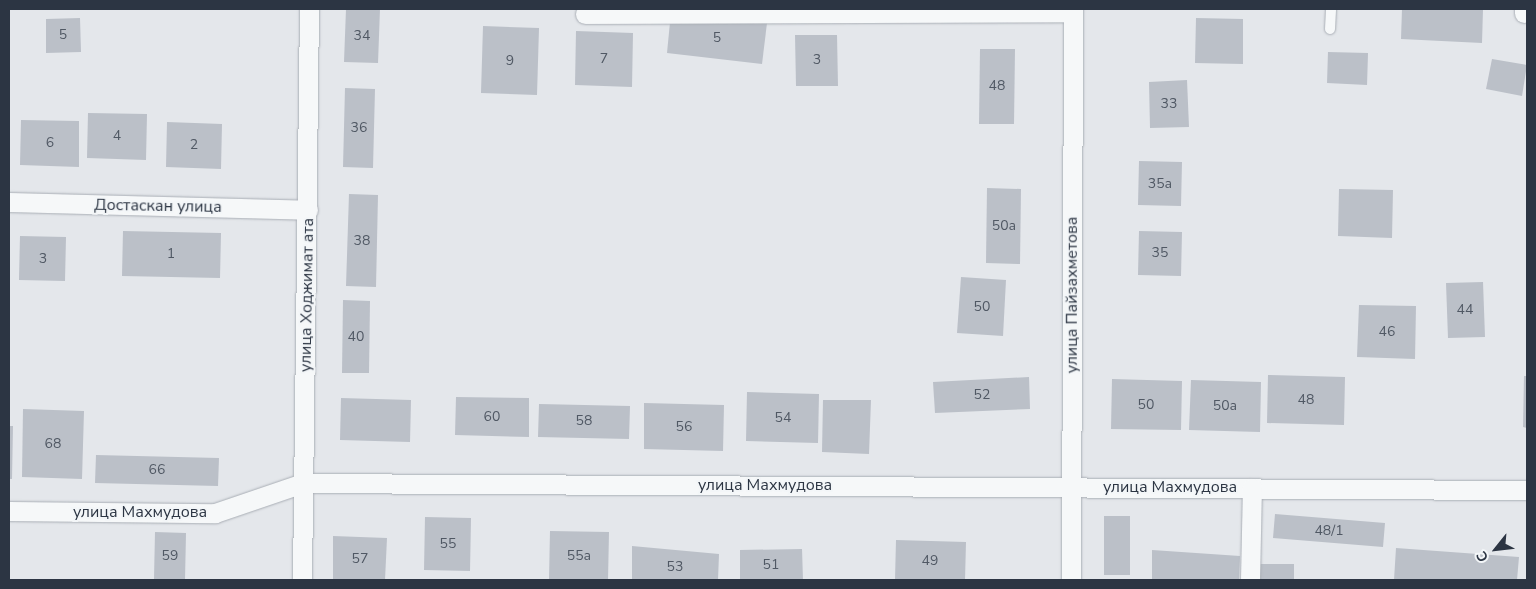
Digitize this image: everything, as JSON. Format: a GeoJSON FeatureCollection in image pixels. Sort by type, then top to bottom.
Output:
{"type":"FeatureCollection","features":[{"type":"Feature","properties":{"kind":"street","name":"улица Ходжимат ата"},"geometry":{"type":"LineString","coordinates":[[302,580],[309,9]]}},
{"type":"Feature","properties":{"kind":"street"},"geometry":{"type":"LineString","coordinates":[[585,14],[1072,11]]}},
{"type":"Feature","properties":{"kind":"street","name":"улица Пайзахметова"},"geometry":{"type":"LineString","coordinates":[[1071,580],[1072,11]]}},
{"type":"Feature","properties":{"kind":"street","name":"Достаскан улица"},"geometry":{"type":"LineString","coordinates":[[9,202],[308,210]]}},
{"type":"Feature","properties":{"kind":"street","name":"улица Махмудова"},"geometry":{"type":"LineString","coordinates":[[9,512],[215,513],[303,483],[1527,490]]}},
{"type":"Feature","properties":{"kind":"street"},"geometry":{"type":"LineString","coordinates":[[1250,580],[1252,488]]}},
{"type":"Feature","properties":{"kind":"lane"},"geometry":{"type":"LineString","coordinates":[[1330,29],[1331,9]]}},
{"type":"Feature","properties":{"kind":"building"},"geometry":{"type":"Polygon","coordinates":[[[346,9],[380,9],[378,63],[344,62],[346,9]]]}},
{"type":"Feature","properties":{"kind":"building"},"geometry":{"type":"Polygon","coordinates":[[[1402,9],[1483,9],[1482,43],[1401,39],[1402,9]]]}},
{"type":"Feature","properties":{"kind":"building"},"geometry":{"type":"Polygon","coordinates":[[[671,12],[767,23],[762,64],[667,53],[671,12]]]}},
{"type":"Feature","properties":{"kind":"building"},"geometry":{"type":"Polygon","coordinates":[[[80,18],[81,52],[46,53],[46,19],[80,18]]]}},
{"type":"Feature","properties":{"kind":"building"},"geometry":{"type":"Polygon","coordinates":[[[1196,18],[1243,19],[1243,64],[1195,63],[1196,18]]]}},
{"type":"Feature","properties":{"kind":"building"},"geometry":{"type":"Polygon","coordinates":[[[483,26],[539,28],[537,95],[481,93],[483,26]]]}},
{"type":"Feature","properties":{"kind":"building"},"geometry":{"type":"Polygon","coordinates":[[[576,31],[633,33],[632,87],[575,85],[576,31]]]}},
{"type":"Feature","properties":{"kind":"building"},"geometry":{"type":"Polygon","coordinates":[[[795,35],[837,35],[838,86],[796,86],[795,35]]]}},
{"type":"Feature","properties":{"kind":"building"},"geometry":{"type":"Polygon","coordinates":[[[980,49],[1015,49],[1014,124],[979,124],[980,49]]]}},
{"type":"Feature","properties":{"kind":"building"},"geometry":{"type":"Polygon","coordinates":[[[1328,52],[1368,53],[1367,85],[1327,83],[1328,52]]]}},
{"type":"Feature","properties":{"kind":"building"},"geometry":{"type":"Polygon","coordinates":[[[1492,59],[1527,65],[1522,96],[1486,89],[1492,59]]]}},
{"type":"Feature","properties":{"kind":"building"},"geometry":{"type":"Polygon","coordinates":[[[1187,80],[1189,127],[1150,128],[1149,82],[1187,80]]]}},
{"type":"Feature","properties":{"kind":"building"},"geometry":{"type":"Polygon","coordinates":[[[345,88],[375,89],[373,168],[343,167],[345,88]]]}},
{"type":"Feature","properties":{"kind":"building"},"geometry":{"type":"Polygon","coordinates":[[[88,113],[147,114],[146,160],[87,158],[88,113]]]}},
{"type":"Feature","properties":{"kind":"building"},"geometry":{"type":"Polygon","coordinates":[[[21,120],[79,121],[79,167],[20,165],[21,120]]]}},
{"type":"Feature","properties":{"kind":"building"},"geometry":{"type":"Polygon","coordinates":[[[167,122],[222,124],[221,169],[166,167],[167,122]]]}},
{"type":"Feature","properties":{"kind":"building"},"geometry":{"type":"Polygon","coordinates":[[[1139,161],[1182,162],[1181,206],[1138,205],[1139,161]]]}},
{"type":"Feature","properties":{"kind":"building"},"geometry":{"type":"Polygon","coordinates":[[[987,188],[1021,189],[1020,264],[986,263],[987,188]]]}},
{"type":"Feature","properties":{"kind":"building"},"geometry":{"type":"Polygon","coordinates":[[[1339,189],[1393,190],[1392,238],[1338,236],[1339,189]]]}},
{"type":"Feature","properties":{"kind":"building"},"geometry":{"type":"Polygon","coordinates":[[[349,194],[378,195],[376,287],[346,286],[349,194]]]}},
{"type":"Feature","properties":{"kind":"building"},"geometry":{"type":"Polygon","coordinates":[[[123,231],[221,233],[220,278],[122,276],[123,231]]]}},
{"type":"Feature","properties":{"kind":"building"},"geometry":{"type":"Polygon","coordinates":[[[1139,231],[1182,232],[1181,276],[1138,275],[1139,231]]]}},
{"type":"Feature","properties":{"kind":"building"},"geometry":{"type":"Polygon","coordinates":[[[20,236],[66,237],[65,281],[19,280],[20,236]]]}},
{"type":"Feature","properties":{"kind":"building"},"geometry":{"type":"Polygon","coordinates":[[[961,277],[1006,280],[1003,336],[957,333],[961,277]]]}},
{"type":"Feature","properties":{"kind":"building"},"geometry":{"type":"Polygon","coordinates":[[[1483,282],[1485,337],[1448,338],[1446,283],[1483,282]]]}},
{"type":"Feature","properties":{"kind":"building"},"geometry":{"type":"Polygon","coordinates":[[[343,300],[370,301],[369,373],[342,373],[343,300]]]}},
{"type":"Feature","properties":{"kind":"building"},"geometry":{"type":"Polygon","coordinates":[[[1359,305],[1416,306],[1415,359],[1357,357],[1359,305]]]}},
{"type":"Feature","properties":{"kind":"building"},"geometry":{"type":"Polygon","coordinates":[[[1268,375],[1345,377],[1344,425],[1267,423],[1268,375]]]}},
{"type":"Feature","properties":{"kind":"building"},"geometry":{"type":"Polygon","coordinates":[[[1524,376],[1527,376],[1527,428],[1523,427],[1524,376]]]}},
{"type":"Feature","properties":{"kind":"building"},"geometry":{"type":"Polygon","coordinates":[[[1029,377],[1030,409],[935,413],[933,382],[1029,377]]]}},
{"type":"Feature","properties":{"kind":"building"},"geometry":{"type":"Polygon","coordinates":[[[1112,379],[1182,381],[1181,430],[1111,429],[1112,379]]]}},
{"type":"Feature","properties":{"kind":"building"},"geometry":{"type":"Polygon","coordinates":[[[1191,380],[1261,382],[1260,432],[1189,430],[1191,380]]]}},
{"type":"Feature","properties":{"kind":"building"},"geometry":{"type":"Polygon","coordinates":[[[747,392],[819,394],[818,443],[746,441],[747,392]]]}},
{"type":"Feature","properties":{"kind":"building"},"geometry":{"type":"Polygon","coordinates":[[[456,397],[529,398],[529,437],[455,435],[456,397]]]}},
{"type":"Feature","properties":{"kind":"building"},"geometry":{"type":"Polygon","coordinates":[[[341,398],[411,400],[410,442],[340,440],[341,398]]]}},
{"type":"Feature","properties":{"kind":"building"},"geometry":{"type":"Polygon","coordinates":[[[823,400],[871,400],[869,454],[822,452],[823,400]]]}},
{"type":"Feature","properties":{"kind":"building"},"geometry":{"type":"Polygon","coordinates":[[[644,403],[724,405],[723,451],[644,449],[644,403]]]}},
{"type":"Feature","properties":{"kind":"building"},"geometry":{"type":"Polygon","coordinates":[[[539,404],[630,406],[629,439],[538,437],[539,404]]]}},
{"type":"Feature","properties":{"kind":"building"},"geometry":{"type":"Polygon","coordinates":[[[23,409],[84,411],[82,479],[22,477],[23,409]]]}},
{"type":"Feature","properties":{"kind":"building"},"geometry":{"type":"Polygon","coordinates":[[[9,426],[13,426],[12,479],[9,479],[9,426]]]}},
{"type":"Feature","properties":{"kind":"building"},"geometry":{"type":"Polygon","coordinates":[[[96,455],[219,458],[218,486],[95,483],[96,455]]]}},
{"type":"Feature","properties":{"kind":"building"},"geometry":{"type":"Polygon","coordinates":[[[1275,514],[1385,523],[1383,547],[1273,538],[1275,514]]]}},
{"type":"Feature","properties":{"kind":"building"},"geometry":{"type":"Polygon","coordinates":[[[1104,516],[1130,516],[1130,575],[1104,575],[1104,516]]]}},
{"type":"Feature","properties":{"kind":"building"},"geometry":{"type":"Polygon","coordinates":[[[425,517],[471,518],[470,571],[424,570],[425,517]]]}},
{"type":"Feature","properties":{"kind":"building"},"geometry":{"type":"Polygon","coordinates":[[[550,531],[609,532],[608,580],[549,580],[550,531]]]}},
{"type":"Feature","properties":{"kind":"building"},"geometry":{"type":"Polygon","coordinates":[[[155,532],[186,533],[185,580],[154,579],[155,532]]]}},
{"type":"Feature","properties":{"kind":"building"},"geometry":{"type":"Polygon","coordinates":[[[333,536],[387,538],[385,580],[333,580],[333,536]]]}},
{"type":"Feature","properties":{"kind":"building"},"geometry":{"type":"Polygon","coordinates":[[[896,540],[966,542],[965,580],[895,580],[896,540]]]}},
{"type":"Feature","properties":{"kind":"building"},"geometry":{"type":"Polygon","coordinates":[[[632,546],[719,554],[718,580],[632,580],[632,546]]]}},
{"type":"Feature","properties":{"kind":"building"},"geometry":{"type":"Polygon","coordinates":[[[1396,548],[1519,557],[1517,580],[1394,580],[1396,548]]]}},
{"type":"Feature","properties":{"kind":"building"},"geometry":{"type":"Polygon","coordinates":[[[802,549],[803,580],[740,580],[740,550],[802,549]]]}},
{"type":"Feature","properties":{"kind":"building"},"geometry":{"type":"Polygon","coordinates":[[[1152,550],[1240,556],[1239,580],[1152,580],[1152,550]]]}},
{"type":"Feature","properties":{"kind":"building"},"geometry":{"type":"Polygon","coordinates":[[[1260,564],[1294,564],[1294,580],[1260,580],[1260,564]]]}}]}
